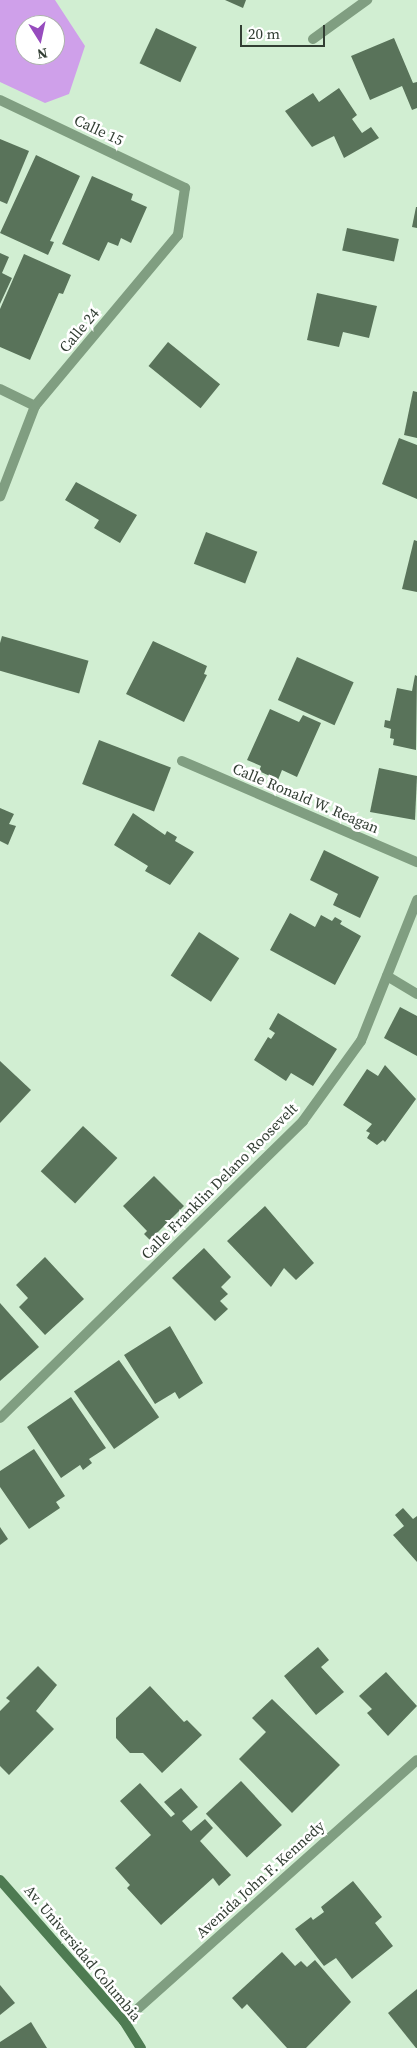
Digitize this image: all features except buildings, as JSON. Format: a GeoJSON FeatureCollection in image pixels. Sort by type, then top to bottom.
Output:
{"type":"FeatureCollection","features":[{"type":"Feature","properties":{"kind":"main road","name":"Av. Universidad Columbia"},"geometry":{"type":"LineString","coordinates":[[0,1880],[124,2022],[141,2048]]}},
{"type":"Feature","properties":{"kind":"street"},"geometry":{"type":"LineString","coordinates":[[314,39],[368,0]]}},
{"type":"Feature","properties":{"kind":"street","name":"Calle 15"},"geometry":{"type":"LineString","coordinates":[[0,100],[185,188]]}},
{"type":"Feature","properties":{"kind":"street","name":"Calle 24"},"geometry":{"type":"LineString","coordinates":[[0,497],[35,406],[178,235],[185,188]]}},
{"type":"Feature","properties":{"kind":"street"},"geometry":{"type":"LineString","coordinates":[[0,389],[35,406]]}},
{"type":"Feature","properties":{"kind":"street","name":"Calle Ronald W. Reagan"},"geometry":{"type":"LineString","coordinates":[[182,761],[417,862]]}},
{"type":"Feature","properties":{"kind":"street","name":"Calle Franklin Delano Roosevelt"},"geometry":{"type":"LineString","coordinates":[[0,1418],[303,1121],[362,1041],[417,900]]}},
{"type":"Feature","properties":{"kind":"street"},"geometry":{"type":"LineString","coordinates":[[387,976],[417,994]]}},
{"type":"Feature","properties":{"kind":"street","name":"Avenida John F. Kennedy"},"geometry":{"type":"LineString","coordinates":[[124,2022],[417,1760]]}},
{"type":"Feature","properties":{"kind":"shaded area"},"geometry":{"type":"Polygon","coordinates":[[[0,0],[55,0],[65,15],[15,15],[15,65],[65,65],[65,15],[85,46],[69,94],[45,103],[0,82],[0,0]]]}}]}
